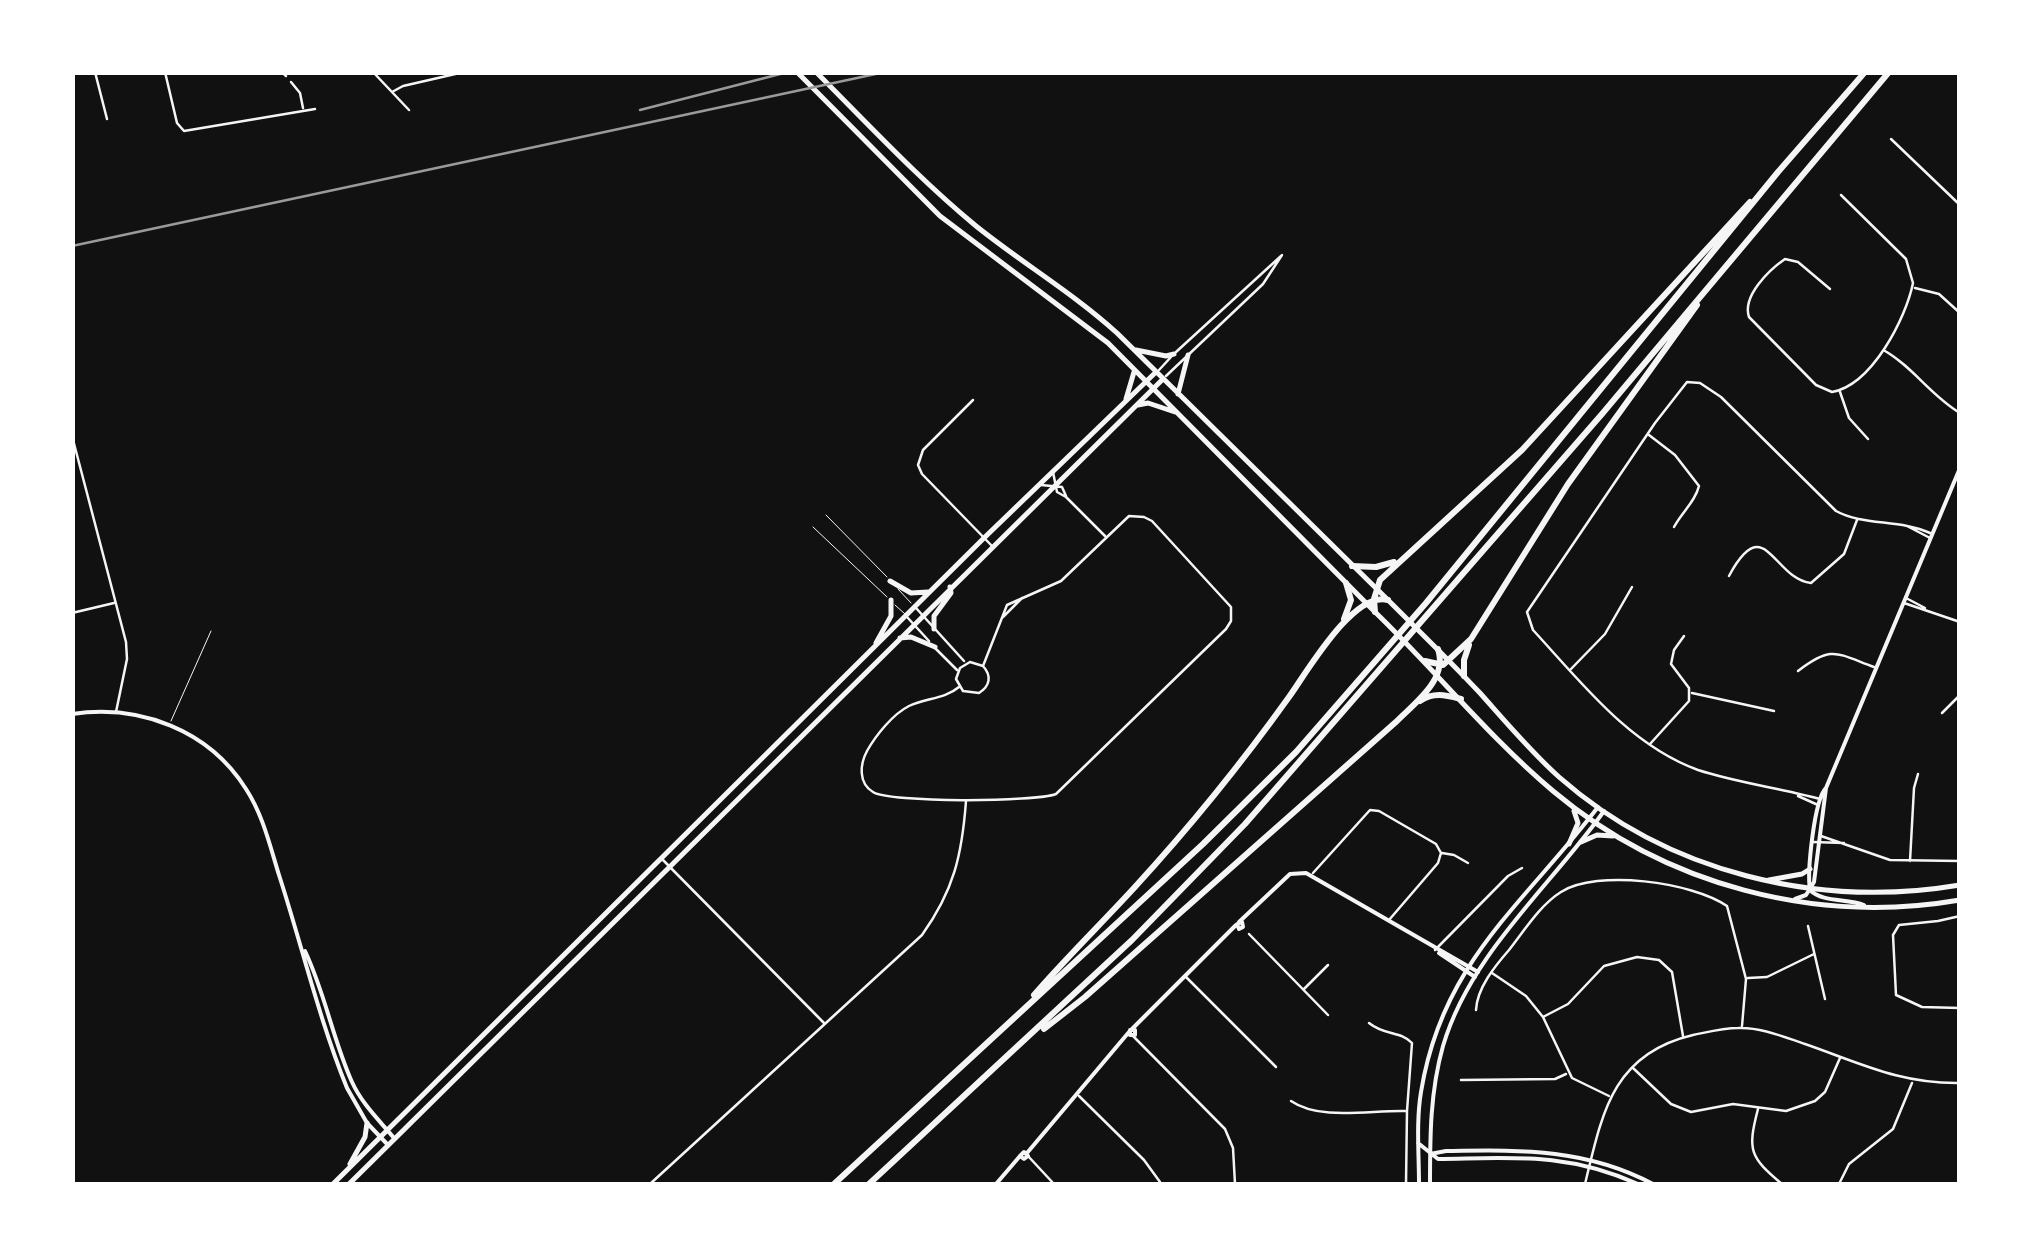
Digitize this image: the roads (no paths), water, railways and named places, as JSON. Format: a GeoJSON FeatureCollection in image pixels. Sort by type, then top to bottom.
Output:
{"type":"FeatureCollection","features":[{"type":"Feature","properties":{"kind":"highway"},"geometry":{"type":"LineString","coordinates":[[1010,1022],[1200,812],[1342,624],[1370,601],[1380,580],[1522,450],[1866,72]]}},
{"type":"Feature","properties":{"kind":"highway"},"geometry":{"type":"LineString","coordinates":[[869,1184],[1175,898],[1245,824],[1429,606],[1602,414],[1889,72]]}},
{"type":"Feature","properties":{"kind":"highway"},"geometry":{"type":"LineString","coordinates":[[1429,606],[1778,172]]}},
{"type":"Feature","properties":{"kind":"highway"},"geometry":{"type":"LineString","coordinates":[[1426,661],[1441,665],[1450,661],[1470,639],[1568,484],[1726,262]]}},
{"type":"Feature","properties":{"kind":"highway"},"geometry":{"type":"LineString","coordinates":[[1352,566],[1384,566],[1406,554]]}},
{"type":"Feature","properties":{"kind":"highway"},"geometry":{"type":"LineString","coordinates":[[1342,624],[1351,600],[1346,584]]}},
{"type":"Feature","properties":{"kind":"highway"},"geometry":{"type":"LineString","coordinates":[[1370,601],[1388,600]]}},
{"type":"Feature","properties":{"kind":"highway"},"geometry":{"type":"LineString","coordinates":[[1370,601],[1375,612]]}},
{"type":"Feature","properties":{"kind":"highway"},"geometry":{"type":"LineString","coordinates":[[1464,676],[1470,639]]}},
{"type":"Feature","properties":{"kind":"highway"},"geometry":{"type":"LineString","coordinates":[[834,1184],[1203,844],[1393,648]]}},
{"type":"Feature","properties":{"kind":"highway"},"geometry":{"type":"LineString","coordinates":[[1011,1054],[1085,997],[1414,704],[1438,674],[1438,649]]}},
{"type":"Feature","properties":{"kind":"highway"},"geometry":{"type":"LineString","coordinates":[[1414,704],[1429,695],[1461,699]]}},
{"type":"Feature","properties":{"kind":"main road"},"geometry":{"type":"LineString","coordinates":[[796,72],[949,223],[1079,319],[1130,365],[1346,584],[1370,601]]}},
{"type":"Feature","properties":{"kind":"main road"},"geometry":{"type":"LineString","coordinates":[[816,72],[942,197],[996,242],[1082,303],[1134,349],[1450,661],[1548,767],[1601,809],[1663,844],[1728,872],[1761,880],[1810,890],[1890,893],[1960,885]]}},
{"type":"Feature","properties":{"kind":"main road"},"geometry":{"type":"LineString","coordinates":[[1134,349],[1174,354]]}},
{"type":"Feature","properties":{"kind":"main road"},"geometry":{"type":"LineString","coordinates":[[1178,394],[1188,355]]}},
{"type":"Feature","properties":{"kind":"main road"},"geometry":{"type":"LineString","coordinates":[[1124,405],[1135,376],[1130,365]]}},
{"type":"Feature","properties":{"kind":"main road"},"geometry":{"type":"LineString","coordinates":[[333,1184],[1156,372]]}},
{"type":"Feature","properties":{"kind":"main road"},"geometry":{"type":"LineString","coordinates":[[348,1184],[1163,379]]}},
{"type":"Feature","properties":{"kind":"main road"},"geometry":{"type":"LineString","coordinates":[[1138,405],[1148,403],[1178,412]]}},
{"type":"Feature","properties":{"kind":"main road"},"geometry":{"type":"LineString","coordinates":[[1868,907],[1851,900],[1818,897],[1810,890],[1821,803],[1960,468]]}},
{"type":"Feature","properties":{"kind":"main road"},"geometry":{"type":"LineString","coordinates":[[890,581],[919,595],[933,589]]}},
{"type":"Feature","properties":{"kind":"main road"},"geometry":{"type":"LineString","coordinates":[[934,629],[934,616],[951,593],[950,587]]}},
{"type":"Feature","properties":{"kind":"main road"},"geometry":{"type":"LineString","coordinates":[[875,646],[892,616],[891,600]]}},
{"type":"Feature","properties":{"kind":"main road"},"geometry":{"type":"LineString","coordinates":[[1375,612],[1533,772],[1592,821],[1652,858],[1791,900],[1868,907],[1960,900]]}},
{"type":"Feature","properties":{"kind":"main road"},"geometry":{"type":"LineString","coordinates":[[899,638],[911,637],[935,647]]}},
{"type":"Feature","properties":{"kind":"main road"},"geometry":{"type":"LineString","coordinates":[[72,714],[116,712],[170,724],[208,747],[248,791],[262,820],[346,1088],[367,1123],[388,1146]]}},
{"type":"Feature","properties":{"kind":"main road"},"geometry":{"type":"LineString","coordinates":[[1569,844],[1578,823],[1572,806]]}},
{"type":"Feature","properties":{"kind":"main road"},"geometry":{"type":"LineString","coordinates":[[1419,1184],[1420,1096],[1430,1049],[1466,968],[1601,809]]}},
{"type":"Feature","properties":{"kind":"main road"},"geometry":{"type":"LineString","coordinates":[[1430,1184],[1432,1101],[1443,1046],[1476,974],[1581,842],[1592,821]]}},
{"type":"Feature","properties":{"kind":"main road"},"geometry":{"type":"LineString","coordinates":[[1581,842],[1597,835],[1616,836]]}},
{"type":"Feature","properties":{"kind":"main road"},"geometry":{"type":"LineString","coordinates":[[1791,900],[1810,890],[1814,882],[1816,839]]}},
{"type":"Feature","properties":{"kind":"main road"},"geometry":{"type":"LineString","coordinates":[[1761,880],[1790,877],[1810,869]]}},
{"type":"Feature","properties":{"kind":"main road"},"geometry":{"type":"LineString","coordinates":[[996,1184],[1148,1012],[1290,874],[1310,876],[1476,974]]}},
{"type":"Feature","properties":{"kind":"main road"},"geometry":{"type":"LineString","coordinates":[[300,942],[330,1013],[353,1083],[395,1139]]}},
{"type":"Feature","properties":{"kind":"main road"},"geometry":{"type":"LineString","coordinates":[[322,1016],[330,1013]]}},
{"type":"Feature","properties":{"kind":"main road"},"geometry":{"type":"LineString","coordinates":[[326,1028],[334,1026]]}},
{"type":"Feature","properties":{"kind":"main road"},"geometry":{"type":"LineString","coordinates":[[346,1171],[365,1137],[367,1123]]}},
{"type":"Feature","properties":{"kind":"main road"},"geometry":{"type":"LineString","coordinates":[[1418,1143],[1438,1158],[1548,1158],[1590,1165],[1638,1184]]}},
{"type":"Feature","properties":{"kind":"main road"},"geometry":{"type":"LineString","coordinates":[[1419,1174],[1430,1154],[1446,1150],[1536,1151],[1592,1158],[1654,1184]]}},
{"type":"Feature","properties":{"kind":"street"},"geometry":{"type":"LineString","coordinates":[[96,72],[107,119]]}},
{"type":"Feature","properties":{"kind":"street"},"geometry":{"type":"LineString","coordinates":[[373,72],[408,110]]}},
{"type":"Feature","properties":{"kind":"street"},"geometry":{"type":"LineString","coordinates":[[392,92],[464,72]]}},
{"type":"Feature","properties":{"kind":"street"},"geometry":{"type":"LineString","coordinates":[[166,73],[177,123],[184,131],[315,109]]}},
{"type":"Feature","properties":{"kind":"street"},"geometry":{"type":"LineString","coordinates":[[291,82],[300,93],[303,109]]}},
{"type":"Feature","properties":{"kind":"street"},"geometry":{"type":"LineString","coordinates":[[1890,139],[1960,205]]}},
{"type":"Feature","properties":{"kind":"street"},"geometry":{"type":"LineString","coordinates":[[1830,289],[1798,262],[1785,259],[1746,306],[1749,317],[1816,385],[1832,392],[1851,385],[1885,351],[1913,288],[1906,259],[1841,195]]}},
{"type":"Feature","properties":{"kind":"street"},"geometry":{"type":"LineString","coordinates":[[1156,372],[1282,255],[1262,284],[1163,379]]}},
{"type":"Feature","properties":{"kind":"street"},"geometry":{"type":"LineString","coordinates":[[1913,288],[1938,294],[1960,313]]}},
{"type":"Feature","properties":{"kind":"street"},"geometry":{"type":"LineString","coordinates":[[1885,351],[1960,413]]}},
{"type":"Feature","properties":{"kind":"street"},"geometry":{"type":"LineString","coordinates":[[1821,803],[1695,768],[1650,745],[1620,721],[1532,630],[1528,612],[1682,385],[1700,383],[1720,397],[1826,503],[1846,516],[1901,523],[1930,536]]}},
{"type":"Feature","properties":{"kind":"street"},"geometry":{"type":"LineString","coordinates":[[1840,391],[1848,418],[1868,439]]}},
{"type":"Feature","properties":{"kind":"street"},"geometry":{"type":"LineString","coordinates":[[973,400],[923,450],[918,465],[922,474],[992,546]]}},
{"type":"Feature","properties":{"kind":"street"},"geometry":{"type":"LineString","coordinates":[[1648,434],[1675,455],[1700,486],[1674,527]]}},
{"type":"Feature","properties":{"kind":"street"},"geometry":{"type":"LineString","coordinates":[[72,436],[127,650],[116,712]]}},
{"type":"Feature","properties":{"kind":"street"},"geometry":{"type":"LineString","coordinates":[[1052,471],[1054,484]]}},
{"type":"Feature","properties":{"kind":"street"},"geometry":{"type":"LineString","coordinates":[[1037,486],[1062,487],[1066,497],[1106,538]]}},
{"type":"Feature","properties":{"kind":"street"},"geometry":{"type":"LineString","coordinates":[[959,687],[897,714],[868,751],[862,776],[868,789],[885,797],[1034,800],[1056,794],[1231,621],[1231,607],[1152,521],[1129,516],[1061,581],[1007,605],[983,666]]}},
{"type":"Feature","properties":{"kind":"street"},"geometry":{"type":"LineString","coordinates":[[1730,576],[1746,552],[1755,547],[1765,548],[1792,575],[1811,583],[1844,554],[1857,518]]}},
{"type":"Feature","properties":{"kind":"street"},"geometry":{"type":"LineString","coordinates":[[1570,670],[1605,634],[1632,586]]}},
{"type":"Feature","properties":{"kind":"street"},"geometry":{"type":"LineString","coordinates":[[1903,600],[1960,622]]}},
{"type":"Feature","properties":{"kind":"street"},"geometry":{"type":"LineString","coordinates":[[72,613],[116,602]]}},
{"type":"Feature","properties":{"kind":"street"},"geometry":{"type":"LineString","coordinates":[[915,607],[966,663]]}},
{"type":"Feature","properties":{"kind":"street"},"geometry":{"type":"LineString","coordinates":[[906,616],[958,671],[959,687]]}},
{"type":"Feature","properties":{"kind":"street"},"geometry":{"type":"LineString","coordinates":[[1684,636],[1674,650],[1671,664],[1690,693],[1774,710]]}},
{"type":"Feature","properties":{"kind":"street"},"geometry":{"type":"LineString","coordinates":[[1798,671],[1827,652],[1875,667]]}},
{"type":"Feature","properties":{"kind":"street"},"geometry":{"type":"LineString","coordinates":[[958,671],[966,663],[975,662],[989,675],[983,690],[973,694],[959,687]]}},
{"type":"Feature","properties":{"kind":"street"},"geometry":{"type":"LineString","coordinates":[[1650,745],[1686,706],[1690,693]]}},
{"type":"Feature","properties":{"kind":"street"},"geometry":{"type":"LineString","coordinates":[[1942,713],[1960,695]]}},
{"type":"Feature","properties":{"kind":"street"},"geometry":{"type":"LineString","coordinates":[[1910,862],[1918,774]]}},
{"type":"Feature","properties":{"kind":"street"},"geometry":{"type":"LineString","coordinates":[[650,1184],[922,935],[952,886],[962,847],[966,799]]}},
{"type":"Feature","properties":{"kind":"street"},"geometry":{"type":"LineString","coordinates":[[1310,876],[1370,810],[1379,811],[1436,844],[1441,854],[1438,863],[1388,922]]}},
{"type":"Feature","properties":{"kind":"street"},"geometry":{"type":"LineString","coordinates":[[1816,839],[1845,843],[1890,860],[1960,861]]}},
{"type":"Feature","properties":{"kind":"street"},"geometry":{"type":"LineString","coordinates":[[1441,854],[1454,854],[1468,863]]}},
{"type":"Feature","properties":{"kind":"street"},"geometry":{"type":"LineString","coordinates":[[662,859],[824,1024]]}},
{"type":"Feature","properties":{"kind":"street"},"geometry":{"type":"LineString","coordinates":[[1435,950],[1508,876],[1522,868]]}},
{"type":"Feature","properties":{"kind":"street"},"geometry":{"type":"LineString","coordinates":[[1476,1010],[1478,996],[1492,973],[1544,907],[1562,891],[1584,883],[1653,882],[1676,886],[1727,906],[1746,979],[1742,1027]]}},
{"type":"Feature","properties":{"kind":"street"},"geometry":{"type":"LineString","coordinates":[[1960,916],[1899,925],[1893,935],[1896,995],[1922,1007],[1960,1008]]}},
{"type":"Feature","properties":{"kind":"street"},"geometry":{"type":"LineString","coordinates":[[1240,926],[1328,1015]]}},
{"type":"Feature","properties":{"kind":"street"},"geometry":{"type":"LineString","coordinates":[[1808,926],[1825,999]]}},
{"type":"Feature","properties":{"kind":"street"},"geometry":{"type":"LineString","coordinates":[[1746,979],[1767,976],[1814,954]]}},
{"type":"Feature","properties":{"kind":"street"},"geometry":{"type":"LineString","coordinates":[[1544,1017],[1568,1004],[1604,966],[1637,957],[1659,960],[1672,972],[1683,1038]]}},
{"type":"Feature","properties":{"kind":"street"},"geometry":{"type":"LineString","coordinates":[[1304,990],[1328,965]]}},
{"type":"Feature","properties":{"kind":"street"},"geometry":{"type":"LineString","coordinates":[[1492,973],[1526,996],[1544,1017],[1567,1073],[1578,1083],[1610,1096]]}},
{"type":"Feature","properties":{"kind":"street"},"geometry":{"type":"LineString","coordinates":[[1185,976],[1276,1067]]}},
{"type":"Feature","properties":{"kind":"street"},"geometry":{"type":"LineString","coordinates":[[1370,1023],[1380,1032],[1412,1042],[1406,1110],[1406,1184]]}},
{"type":"Feature","properties":{"kind":"street"},"geometry":{"type":"LineString","coordinates":[[1585,1184],[1610,1096],[1650,1050],[1683,1038],[1742,1027],[1774,1033],[1912,1081],[1960,1083]]}},
{"type":"Feature","properties":{"kind":"street"},"geometry":{"type":"LineString","coordinates":[[1133,1033],[1225,1129],[1235,1159],[1235,1184]]}},
{"type":"Feature","properties":{"kind":"street"},"geometry":{"type":"LineString","coordinates":[[1632,1067],[1672,1104],[1692,1112],[1734,1104],[1786,1111],[1815,1101],[1832,1080],[1841,1056]]}},
{"type":"Feature","properties":{"kind":"street"},"geometry":{"type":"LineString","coordinates":[[1461,1080],[1555,1079],[1567,1073]]}},
{"type":"Feature","properties":{"kind":"street"},"geometry":{"type":"LineString","coordinates":[[1839,1184],[1850,1164],[1892,1129],[1912,1081]]}},
{"type":"Feature","properties":{"kind":"street"},"geometry":{"type":"LineString","coordinates":[[1077,1093],[1144,1160],[1160,1182]]}},
{"type":"Feature","properties":{"kind":"street"},"geometry":{"type":"LineString","coordinates":[[1291,1101],[1316,1112],[1406,1110]]}},
{"type":"Feature","properties":{"kind":"street"},"geometry":{"type":"LineString","coordinates":[[1758,1108],[1750,1146],[1753,1156],[1782,1184]]}},
{"type":"Feature","properties":{"kind":"street"},"geometry":{"type":"LineString","coordinates":[[1024,1156],[1054,1184]]}},
{"type":"Feature","properties":{"kind":"lane"},"geometry":{"type":"LineString","coordinates":[[826,516],[915,607]]}},
{"type":"Feature","properties":{"kind":"lane"},"geometry":{"type":"LineString","coordinates":[[814,526],[906,616]]}},
{"type":"Feature","properties":{"kind":"lane"},"geometry":{"type":"LineString","coordinates":[[170,724],[210,630]]}},
{"type":"Feature","properties":{"kind":"railway"},"geometry":{"type":"LineString","coordinates":[[640,110],[788,72]]}},
{"type":"Feature","properties":{"kind":"railway"},"geometry":{"type":"LineString","coordinates":[[72,246],[885,72]]}}]}
